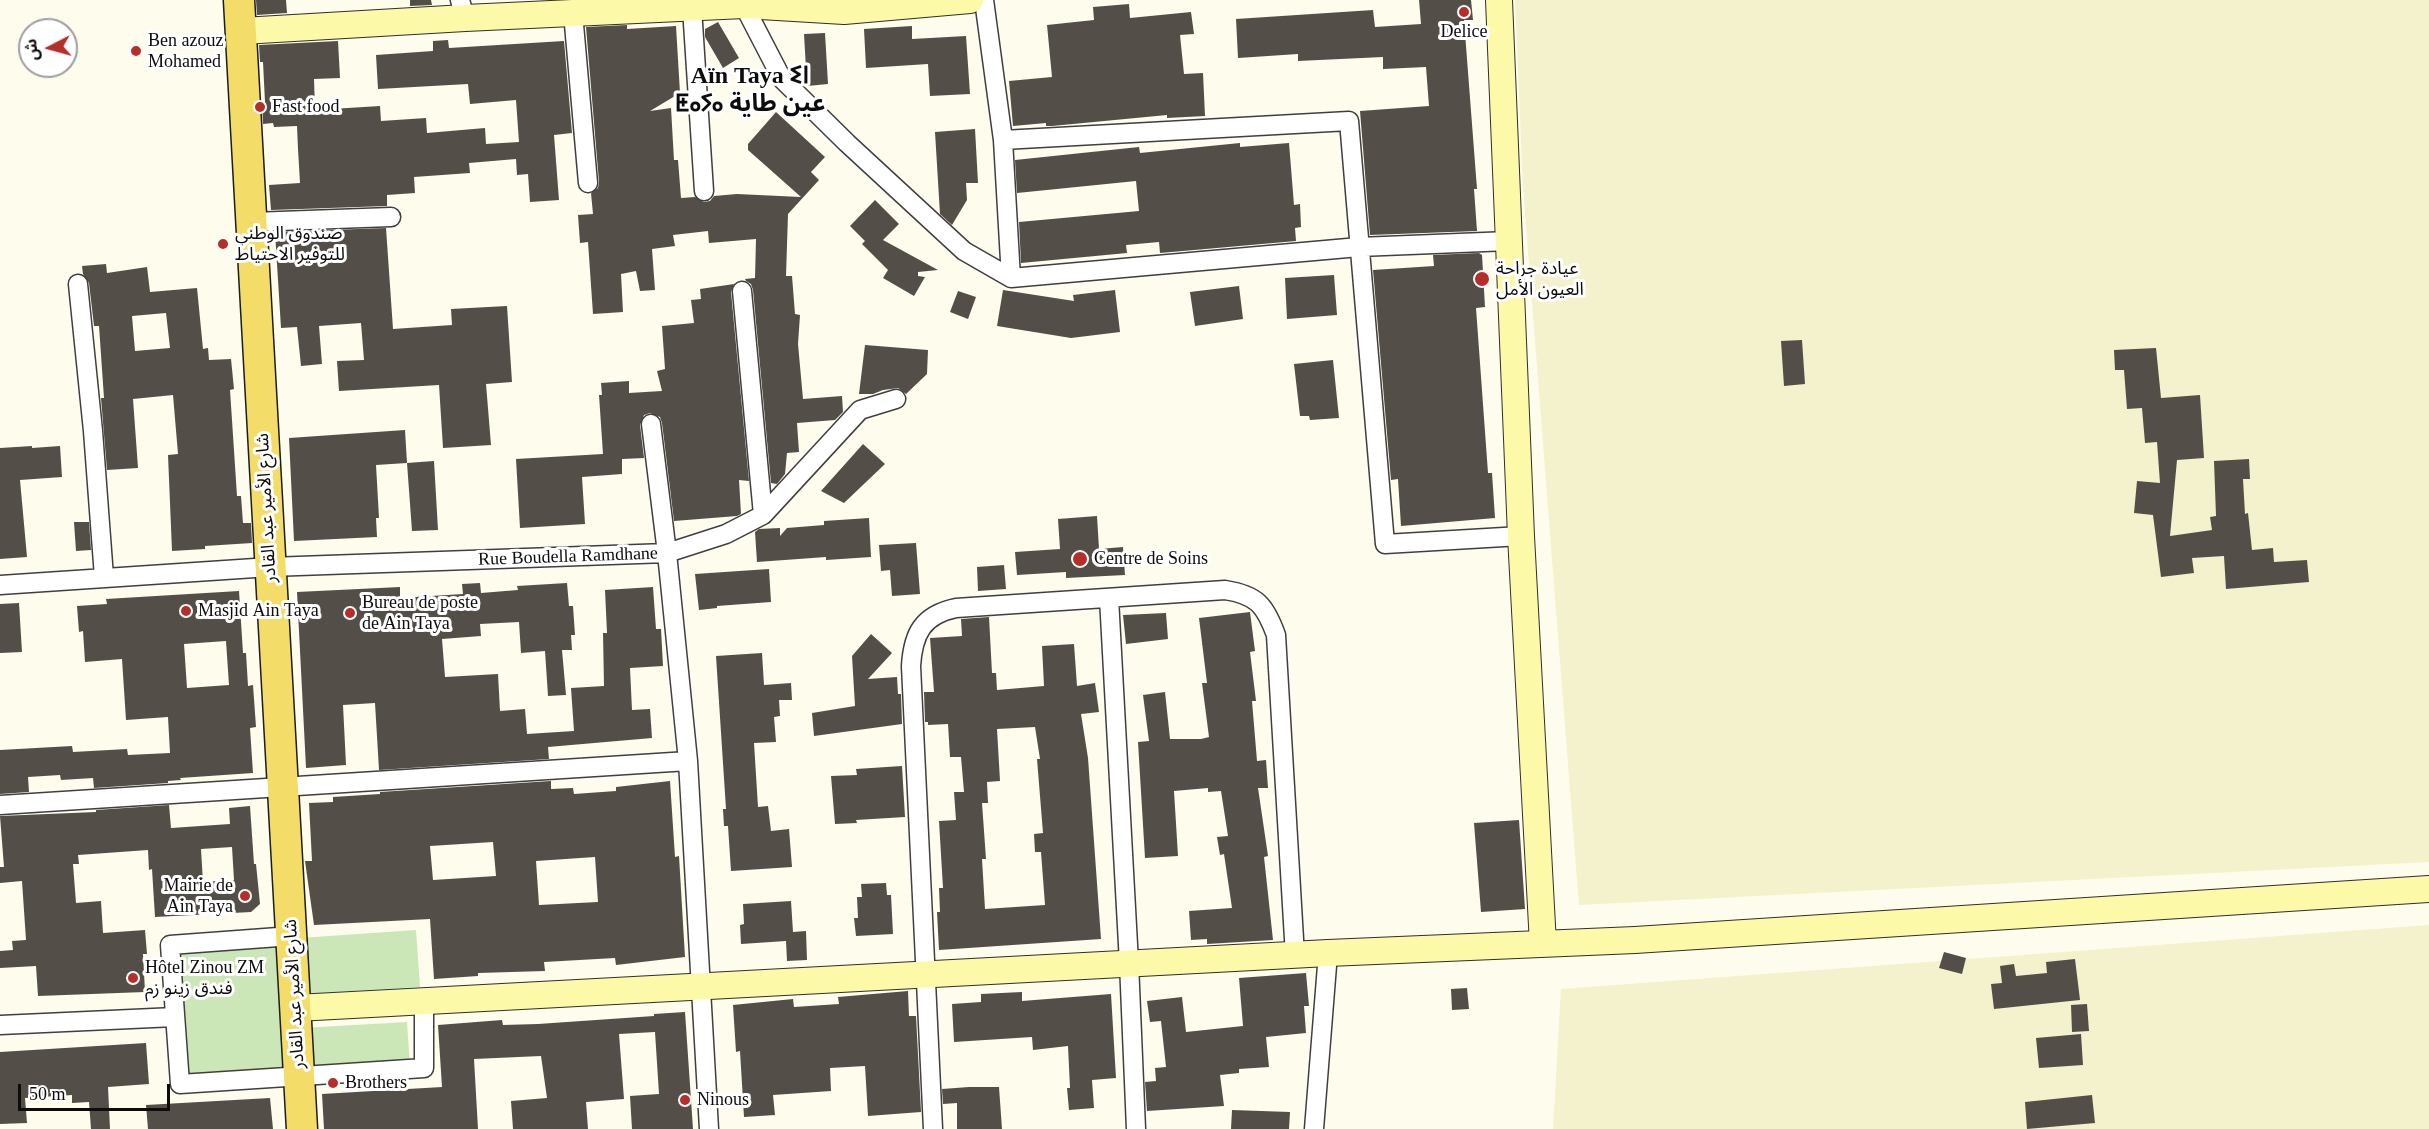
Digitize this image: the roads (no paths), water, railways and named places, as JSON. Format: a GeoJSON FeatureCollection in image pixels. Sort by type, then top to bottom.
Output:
{"type":"FeatureCollection","features":[{"type":"Feature","properties":{"kind":"main road","name":"شارع الأمير عبد القادر"},"geometry":{"type":"LineString","coordinates":[[239,0],[302,1129]]}},
{"type":"Feature","properties":{"kind":"main road"},"geometry":{"type":"LineString","coordinates":[[242,32],[463,9],[573,13],[692,8],[742,3],[844,6],[970,0]]}},
{"type":"Feature","properties":{"kind":"main road"},"geometry":{"type":"LineString","coordinates":[[1499,0],[1521,536],[1543,944]]}},
{"type":"Feature","properties":{"kind":"main road"},"geometry":{"type":"LineString","coordinates":[[296,1008],[1129,963],[1635,940],[2429,889]]}},
{"type":"Feature","properties":{"kind":"street"},"geometry":{"type":"LineString","coordinates":[[984,0],[1003,140],[1011,279]]}},
{"type":"Feature","properties":{"kind":"street"},"geometry":{"type":"LineString","coordinates":[[742,3],[782,79],[847,143],[964,251],[1011,279],[1359,247],[1509,241]]}},
{"type":"Feature","properties":{"kind":"street"},"geometry":{"type":"LineString","coordinates":[[692,8],[704,191]]}},
{"type":"Feature","properties":{"kind":"street"},"geometry":{"type":"LineString","coordinates":[[573,13],[588,183]]}},
{"type":"Feature","properties":{"kind":"street"},"geometry":{"type":"LineString","coordinates":[[1003,140],[1349,121],[1385,544],[1521,536]]}},
{"type":"Feature","properties":{"kind":"street"},"geometry":{"type":"LineString","coordinates":[[252,222],[391,217]]}},
{"type":"Feature","properties":{"kind":"street"},"geometry":{"type":"LineString","coordinates":[[78,284],[93,431],[104,577]]}},
{"type":"Feature","properties":{"kind":"street"},"geometry":{"type":"LineString","coordinates":[[742,291],[763,515]]}},
{"type":"Feature","properties":{"kind":"street"},"geometry":{"type":"LineString","coordinates":[[651,424],[667,553],[726,534],[763,515],[860,410],[896,399]]}},
{"type":"Feature","properties":{"kind":"street","name":"Rue Boudella Ramdhane"},"geometry":{"type":"LineString","coordinates":[[0,585],[270,567],[667,553],[688,761],[699,987],[709,1129]]}},
{"type":"Feature","properties":{"kind":"street"},"geometry":{"type":"LineString","coordinates":[[933,1129],[911,666],[912,649],[918,632],[928,619],[942,611],[956,608],[1225,590],[1243,593],[1254,598],[1263,607],[1276,635],[1295,956]]}},
{"type":"Feature","properties":{"kind":"street"},"geometry":{"type":"LineString","coordinates":[[1109,598],[1136,1129]]}},
{"type":"Feature","properties":{"kind":"street"},"geometry":{"type":"LineString","coordinates":[[0,805],[688,761]]}},
{"type":"Feature","properties":{"kind":"street"},"geometry":{"type":"LineString","coordinates":[[292,936],[170,945],[180,1084],[424,1068],[424,1002]]}},
{"type":"Feature","properties":{"kind":"street"},"geometry":{"type":"LineString","coordinates":[[1314,1129],[1328,953]]}},
{"type":"Feature","properties":{"kind":"street"},"geometry":{"type":"LineString","coordinates":[[0,1025],[175,1017]]}},
{"type":"Feature","properties":{"kind":"place","name":"Delice"},"geometry":{"type":"Point","coordinates":[1464,12]}},
{"type":"Feature","properties":{"kind":"place","name":"Ben azouz Mohamed"},"geometry":{"type":"Point","coordinates":[136,51]}},
{"type":"Feature","properties":{"kind":"place","name":"Fast food"},"geometry":{"type":"Point","coordinates":[260,107]}},
{"type":"Feature","properties":{"kind":"place","name":"صندوق الوطني للتوفير الاحتياط"},"geometry":{"type":"Point","coordinates":[223,244]}},
{"type":"Feature","properties":{"kind":"place","name":"عيادة جراحة العيون الأمل"},"geometry":{"type":"Point","coordinates":[1482,279]}},
{"type":"Feature","properties":{"kind":"place","name":"Centre de Soins"},"geometry":{"type":"Point","coordinates":[1080,559]}},
{"type":"Feature","properties":{"kind":"place","name":"Masjid Ain Taya"},"geometry":{"type":"Point","coordinates":[186,611]}},
{"type":"Feature","properties":{"kind":"place","name":"Bureau de poste de Ain Taya"},"geometry":{"type":"Point","coordinates":[350,613]}},
{"type":"Feature","properties":{"kind":"place","name":"Mairie de Ain Taya"},"geometry":{"type":"Point","coordinates":[245,896]}},
{"type":"Feature","properties":{"kind":"place","name":"Hôtel Zinou ZM فندق زينو زم"},"geometry":{"type":"Point","coordinates":[133,978]}},
{"type":"Feature","properties":{"kind":"place","name":"Brothers"},"geometry":{"type":"Point","coordinates":[333,1083]}},
{"type":"Feature","properties":{"kind":"place","name":"Ninous"},"geometry":{"type":"Point","coordinates":[685,1100]}},
{"type":"Feature","properties":{"kind":"district","name":"Aïn Taya ⵉⵏ ⵟⴰⵢⴰ عين طاية"},"geometry":{"type":"Point","coordinates":[750,91]}}]}
